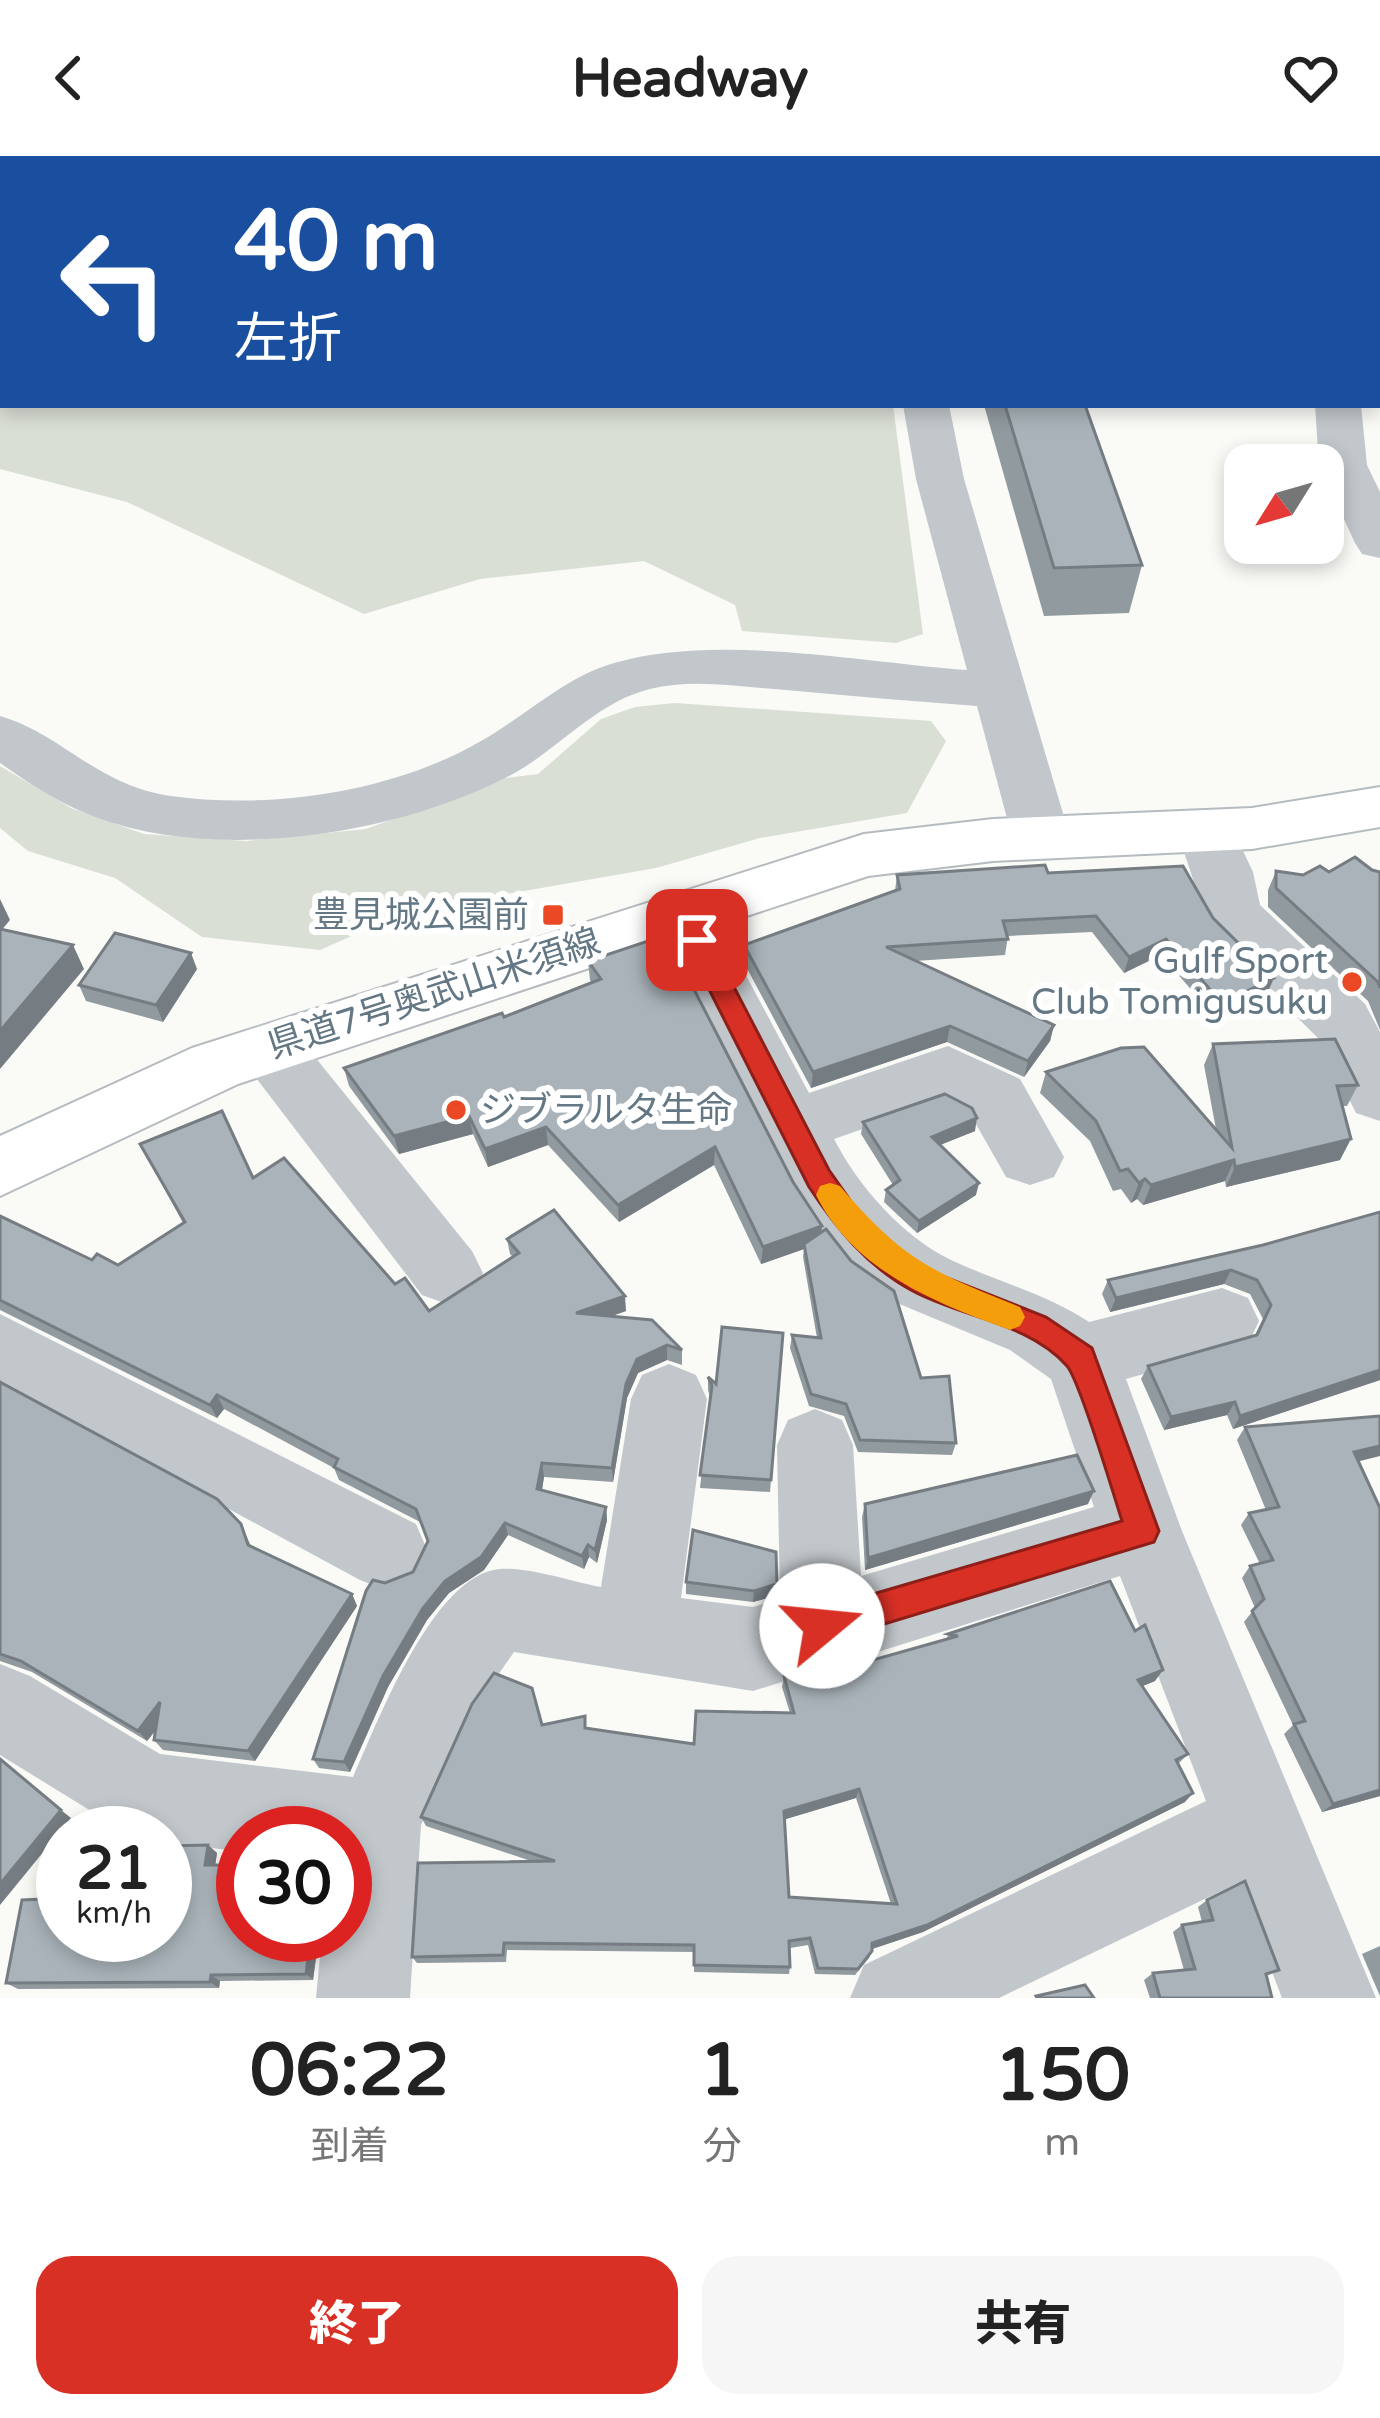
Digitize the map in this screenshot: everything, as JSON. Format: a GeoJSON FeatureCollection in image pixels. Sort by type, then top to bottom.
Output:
{"type":"FeatureCollection","features":[{"type":"Feature","properties":{"kind":"main road","name":"県道7号奥武山米須線"},"geometry":{"type":"LineString","coordinates":[[0,1167],[153,1091],[270,1048],[864,855],[1041,837],[1207,834],[1290,826],[1380,808]]}},
{"type":"Feature","properties":{"kind":"street"},"geometry":{"type":"LineString","coordinates":[[927,408],[940,478],[1041,837]]}},
{"type":"Feature","properties":{"kind":"street"},"geometry":{"type":"LineString","coordinates":[[1338,408],[1342,465],[1380,543]]}},
{"type":"Feature","properties":{"kind":"street"},"geometry":{"type":"LineString","coordinates":[[0,735],[70,783],[137,810],[172,816],[314,816],[462,776],[519,744],[571,706],[629,676],[696,666],[999,690]]}},
{"type":"Feature","properties":{"kind":"street"},"geometry":{"type":"LineString","coordinates":[[1207,834],[1232,915],[1342,1022],[1380,1094]]}},
{"type":"Feature","properties":{"kind":"street"},"geometry":{"type":"LineString","coordinates":[[682,913],[819,1178],[877,1250],[922,1281],[1036,1327],[1081,1358],[1142,1531],[1329,1998]]}},
{"type":"Feature","properties":{"kind":"street"},"geometry":{"type":"LineString","coordinates":[[270,1048],[447,1273]]}},
{"type":"Feature","properties":{"kind":"street"},"geometry":{"type":"LineString","coordinates":[[792,1126],[948,1072],[996,1098],[1030,1157]]}},
{"type":"Feature","properties":{"kind":"street"},"geometry":{"type":"LineString","coordinates":[[1081,1358],[1222,1321]]}},
{"type":"Feature","properties":{"kind":"street"},"geometry":{"type":"LineString","coordinates":[[0,1347],[388,1552]]}},
{"type":"Feature","properties":{"kind":"street"},"geometry":{"type":"LineString","coordinates":[[635,1634],[669,1399]]}},
{"type":"Feature","properties":{"kind":"street"},"geometry":{"type":"LineString","coordinates":[[814,1445],[822,1626]]}},
{"type":"Feature","properties":{"kind":"street"},"geometry":{"type":"LineString","coordinates":[[363,1998],[377,1824],[422,1724],[472,1633],[499,1609],[635,1634],[753,1648],[1142,1531]]}},
{"type":"Feature","properties":{"kind":"street"},"geometry":{"type":"LineString","coordinates":[[0,1706],[148,1796],[377,1824]]}},
{"type":"Feature","properties":{"kind":"street"},"geometry":{"type":"LineString","coordinates":[[897,1998],[1217,1846],[1258,1818]]}},
{"type":"Feature","properties":{"kind":"shaded area"},"geometry":{"type":"Polygon","coordinates":[[[0,408],[893,408],[923,634],[896,643],[742,631],[735,605],[644,561],[480,579],[364,614],[127,502],[0,469],[0,408]]]}},
{"type":"Feature","properties":{"kind":"shaded area"},"geometry":{"type":"Polygon","coordinates":[[[675,703],[931,721],[946,741],[907,813],[760,838],[656,868],[408,911],[320,950],[202,937],[115,878],[28,851],[0,828],[0,766],[71,808],[144,834],[246,841],[366,829],[505,778],[538,774],[601,719],[635,707],[675,703]]]}},
{"type":"Feature","properties":{"kind":"building"},"geometry":{"type":"Polygon","coordinates":[[[1006,408],[1086,408],[1142,565],[1054,568],[1006,408]]]}},
{"type":"Feature","properties":{"kind":"building"},"geometry":{"type":"Polygon","coordinates":[[[1355,857],[1380,872],[1380,988],[1276,888],[1276,871],[1303,875],[1320,866],[1329,872],[1355,857]]]}},
{"type":"Feature","properties":{"kind":"building"},"geometry":{"type":"Polygon","coordinates":[[[1045,865],[1048,873],[1183,866],[1213,918],[1274,978],[1222,1003],[1166,939],[1129,957],[1096,916],[1003,921],[1008,939],[886,947],[1054,1025],[1028,1061],[950,1026],[813,1072],[744,945],[900,889],[897,875],[1045,865]]]}},
{"type":"Feature","properties":{"kind":"building"},"geometry":{"type":"Polygon","coordinates":[[[0,929],[73,945],[0,1031],[0,929]]]}},
{"type":"Feature","properties":{"kind":"building"},"geometry":{"type":"Polygon","coordinates":[[[115,933],[191,953],[156,1005],[79,985],[115,933]]]}},
{"type":"Feature","properties":{"kind":"building"},"geometry":{"type":"Polygon","coordinates":[[[666,935],[793,1182],[822,1226],[763,1247],[715,1147],[618,1205],[546,1127],[485,1149],[469,1116],[394,1136],[344,1068],[502,1013],[504,1017],[601,979],[588,961],[666,935]]]}},
{"type":"Feature","properties":{"kind":"building"},"geometry":{"type":"Polygon","coordinates":[[[1335,1039],[1358,1085],[1337,1086],[1351,1139],[1235,1167],[1234,1160],[1151,1185],[1145,1179],[1139,1183],[1128,1169],[1120,1171],[1096,1121],[1046,1072],[1121,1048],[1144,1047],[1232,1148],[1213,1044],[1335,1039]]]}},
{"type":"Feature","properties":{"kind":"building"},"geometry":{"type":"Polygon","coordinates":[[[945,1094],[972,1108],[977,1118],[932,1137],[979,1183],[919,1221],[886,1190],[900,1180],[863,1122],[945,1094]]]}},
{"type":"Feature","properties":{"kind":"building"},"geometry":{"type":"Polygon","coordinates":[[[222,1111],[253,1178],[284,1158],[395,1284],[405,1278],[429,1311],[519,1253],[507,1239],[554,1210],[625,1296],[576,1313],[652,1320],[682,1350],[667,1345],[637,1359],[626,1384],[612,1468],[542,1463],[537,1489],[606,1507],[595,1550],[588,1545],[582,1556],[505,1523],[481,1557],[445,1581],[423,1608],[383,1676],[344,1762],[313,1759],[366,1591],[373,1580],[385,1583],[413,1572],[428,1541],[416,1509],[334,1467],[338,1459],[217,1395],[210,1405],[0,1300],[0,1216],[92,1260],[97,1254],[118,1265],[185,1222],[140,1144],[222,1111]]]}},
{"type":"Feature","properties":{"kind":"building"},"geometry":{"type":"Polygon","coordinates":[[[1380,1212],[1380,1370],[1240,1416],[1235,1402],[1171,1417],[1148,1366],[1257,1335],[1271,1305],[1257,1280],[1231,1270],[1116,1298],[1108,1280],[1263,1245],[1380,1212]]]}},
{"type":"Feature","properties":{"kind":"building"},"geometry":{"type":"Polygon","coordinates":[[[826,1229],[851,1261],[894,1291],[921,1378],[949,1376],[956,1443],[860,1440],[846,1404],[811,1394],[792,1335],[821,1338],[804,1244],[826,1229]]]}},
{"type":"Feature","properties":{"kind":"building"},"geometry":{"type":"Polygon","coordinates":[[[722,1327],[783,1333],[771,1480],[700,1475],[712,1386],[708,1377],[716,1384],[722,1327]]]}},
{"type":"Feature","properties":{"kind":"building"},"geometry":{"type":"Polygon","coordinates":[[[0,1382],[217,1499],[241,1524],[248,1545],[352,1594],[248,1751],[154,1740],[160,1702],[138,1731],[21,1661],[0,1654],[0,1382]]]}},
{"type":"Feature","properties":{"kind":"building"},"geometry":{"type":"Polygon","coordinates":[[[1380,1416],[1380,1446],[1354,1452],[1380,1508],[1380,1790],[1333,1804],[1294,1724],[1305,1721],[1252,1611],[1264,1599],[1250,1566],[1273,1560],[1249,1513],[1279,1507],[1245,1427],[1380,1416]]]}},
{"type":"Feature","properties":{"kind":"building"},"geometry":{"type":"Polygon","coordinates":[[[1077,1455],[1094,1491],[868,1558],[865,1504],[1077,1455]]]}},
{"type":"Feature","properties":{"kind":"building"},"geometry":{"type":"Polygon","coordinates":[[[693,1530],[776,1552],[777,1584],[754,1591],[686,1582],[693,1530]]]}},
{"type":"Feature","properties":{"kind":"building"},"geometry":{"type":"Polygon","coordinates":[[[1110,1581],[1135,1631],[1145,1625],[1163,1670],[1138,1680],[1188,1754],[1176,1760],[1193,1793],[927,1925],[872,1943],[872,1951],[858,1969],[818,1968],[810,1938],[789,1941],[790,1967],[694,1965],[694,1945],[504,1943],[503,1955],[412,1957],[418,1863],[555,1861],[421,1817],[472,1704],[494,1673],[532,1688],[542,1725],[585,1716],[585,1728],[694,1744],[696,1711],[794,1713],[784,1676],[864,1656],[866,1662],[958,1636],[948,1634],[1110,1581]],[[859,1789],[784,1811],[789,1897],[897,1904],[859,1789]]]}},
{"type":"Feature","properties":{"kind":"building"},"geometry":{"type":"Polygon","coordinates":[[[0,1759],[56,1806],[36,1806],[36,1840],[0,1884],[0,1759]]]}},
{"type":"Feature","properties":{"kind":"building"},"geometry":{"type":"Polygon","coordinates":[[[192,1845],[208,1845],[205,1865],[216,1865],[216,1962],[308,1962],[306,1974],[211,1975],[210,1982],[6,1983],[22,1900],[36,1899],[36,1962],[192,1962],[192,1845]]]}},
{"type":"Feature","properties":{"kind":"building"},"geometry":{"type":"Polygon","coordinates":[[[1245,1881],[1279,1970],[1266,1974],[1272,1998],[1160,1998],[1153,1973],[1195,1969],[1182,1925],[1213,1920],[1207,1900],[1245,1881]]]}},
{"type":"Feature","properties":{"kind":"building"},"geometry":{"type":"Polygon","coordinates":[[[1085,1985],[1094,1998],[1036,1996],[1085,1985]]]}},
{"type":"Feature","properties":{"kind":"slow traffic"},"geometry":{"type":"LineString","coordinates":[[830,1195],[877,1250],[922,1281],[1010,1317]]}},
{"type":"Feature","properties":{"kind":"place","name":"豊見城公園前"},"geometry":{"type":"Point","coordinates":[553,915]}},
{"type":"Feature","properties":{"kind":"place","name":"Gulf Sport Club Tomigusuku"},"geometry":{"type":"Point","coordinates":[1352,982]}},
{"type":"Feature","properties":{"kind":"place","name":"ジブラルタ生命"},"geometry":{"type":"Point","coordinates":[456,1110]}},
{"type":"Feature","properties":{"kind":"route"},"geometry":{"type":"LineString","coordinates":[[697,940],[819,1178],[844,1216],[877,1250],[922,1281],[1036,1327],[1081,1358],[1142,1531],[822,1626]]}}]}
